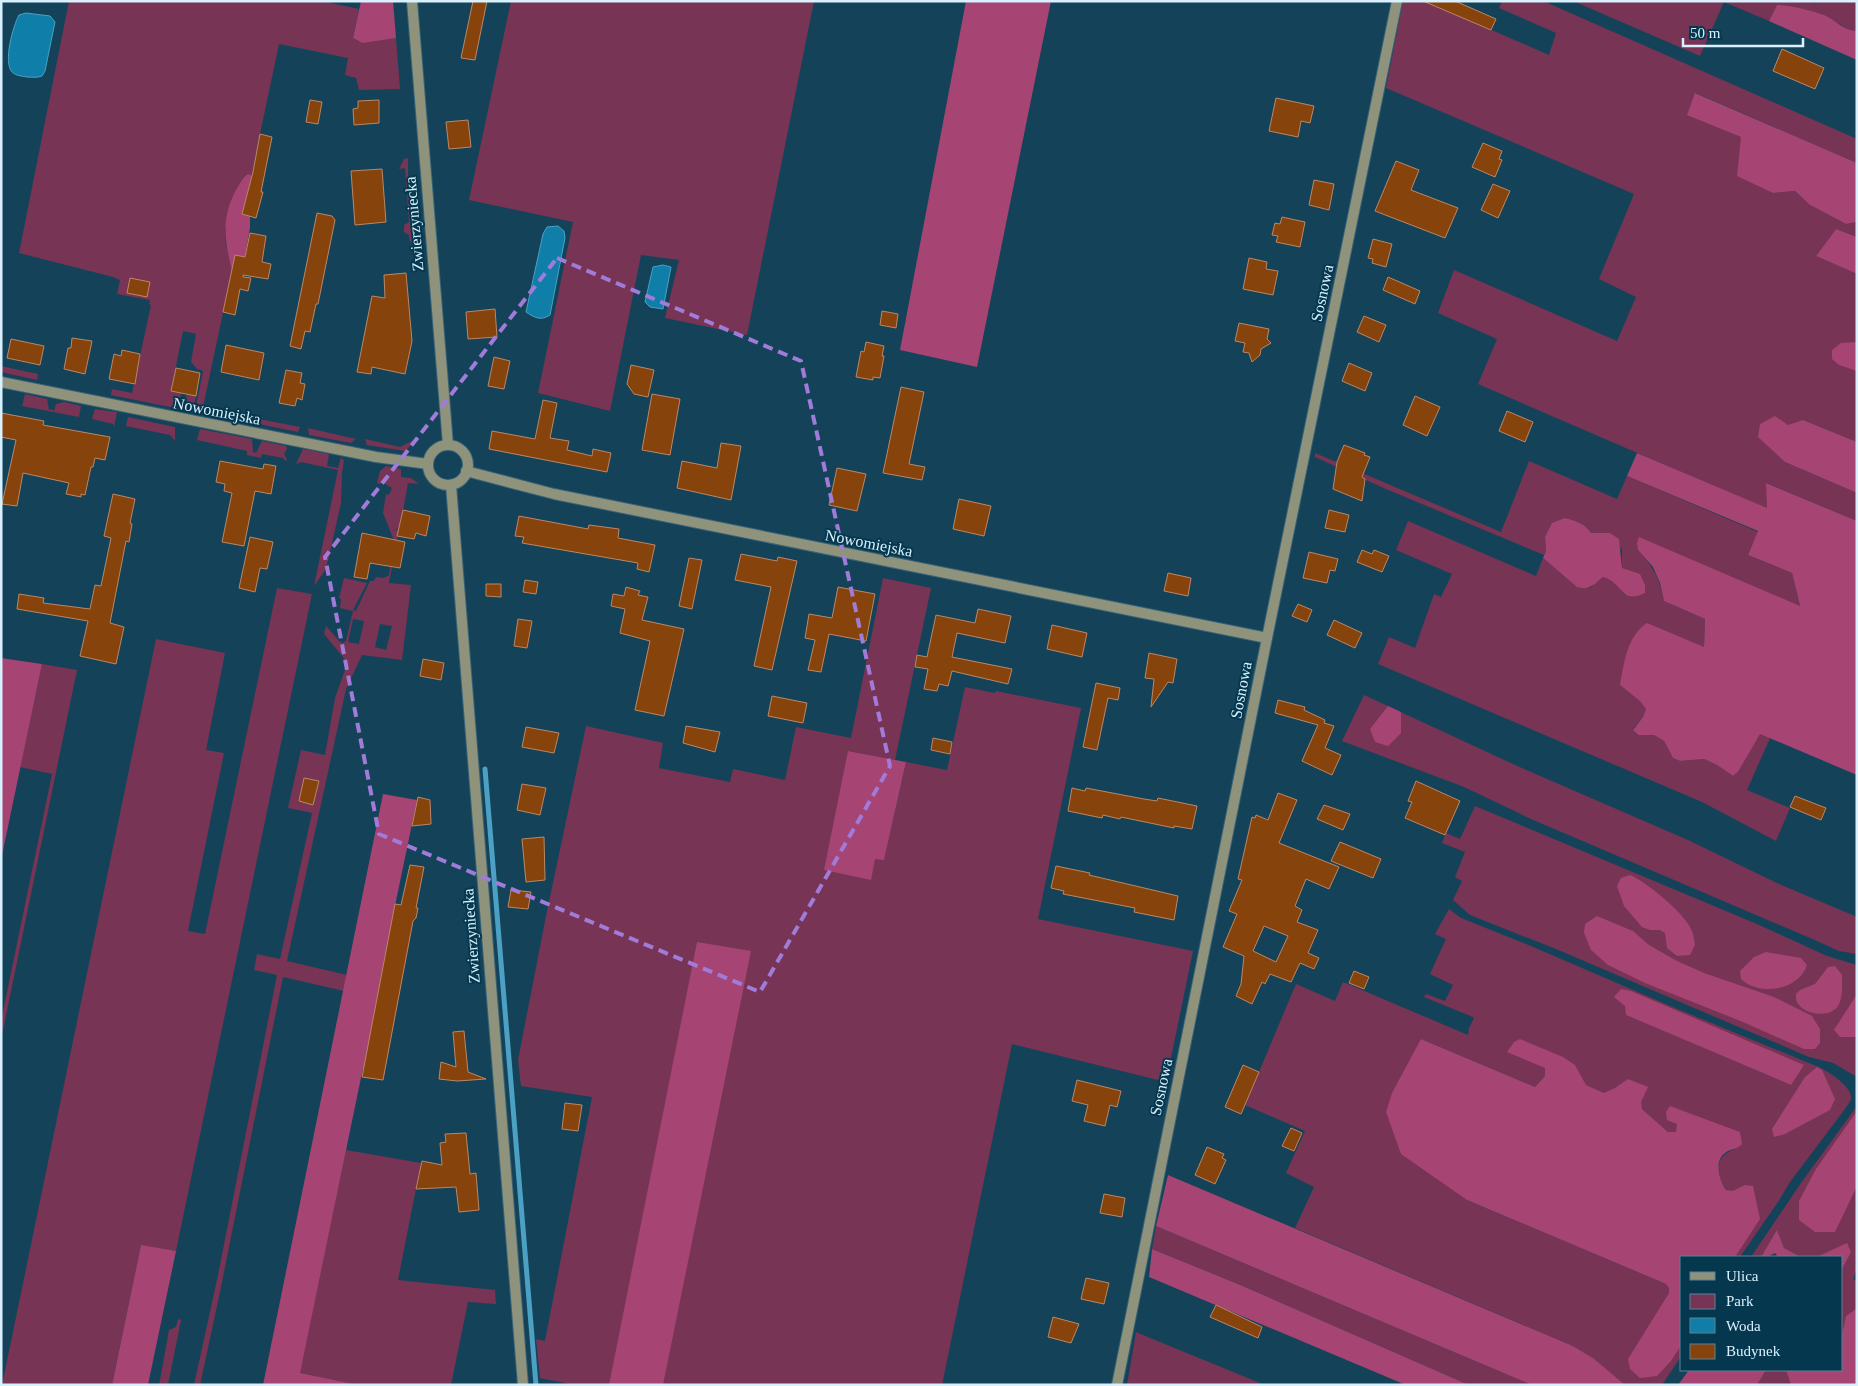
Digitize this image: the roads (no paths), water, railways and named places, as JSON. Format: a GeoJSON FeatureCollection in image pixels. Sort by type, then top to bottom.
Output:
{"type":"FeatureCollection","features":[{"type":"Feature","properties":{"kind":"street","name":"Zwierzyniecka"},"geometry":{"type":"LineString","coordinates":[[412,1],[448,445]]}},
{"type":"Feature","properties":{"kind":"street","name":"Sosnowa"},"geometry":{"type":"LineString","coordinates":[[1117,1385],[1266,638],[1397,1]]}},
{"type":"Feature","properties":{"kind":"street","name":"Nowomiejska"},"geometry":{"type":"LineString","coordinates":[[1,382],[367,456],[428,464]]}},
{"type":"Feature","properties":{"kind":"street"},"geometry":{"type":"LineString","coordinates":[[448,445],[459,448],[468,463],[462,480],[451,485],[444,484],[434,478],[430,473],[428,464],[431,455],[436,450],[448,445]]}},
{"type":"Feature","properties":{"kind":"street","name":"Nowomiejska"},"geometry":{"type":"LineString","coordinates":[[466,472],[513,485],[581,500],[1266,638]]}},
{"type":"Feature","properties":{"kind":"street","name":"Zwierzyniecka"},"geometry":{"type":"LineString","coordinates":[[451,485],[523,1385]]}},
{"type":"Feature","properties":{"kind":"water"},"geometry":{"type":"Polygon","coordinates":[[[26,13],[50,16],[55,22],[45,71],[42,76],[38,77],[17,75],[9,67],[10,44],[14,27],[19,15],[26,13]]]}},
{"type":"Feature","properties":{"kind":"water"},"geometry":{"type":"Polygon","coordinates":[[[558,226],[564,231],[565,238],[550,315],[538,318],[526,312],[543,234],[547,227],[558,226]]]}},
{"type":"Feature","properties":{"kind":"water"},"geometry":{"type":"Polygon","coordinates":[[[663,265],[671,267],[663,309],[650,307],[645,302],[653,267],[663,265]]]}},
{"type":"Feature","properties":{"kind":"waterway"},"geometry":{"type":"LineString","coordinates":[[485,769],[536,1385]]}}]}
